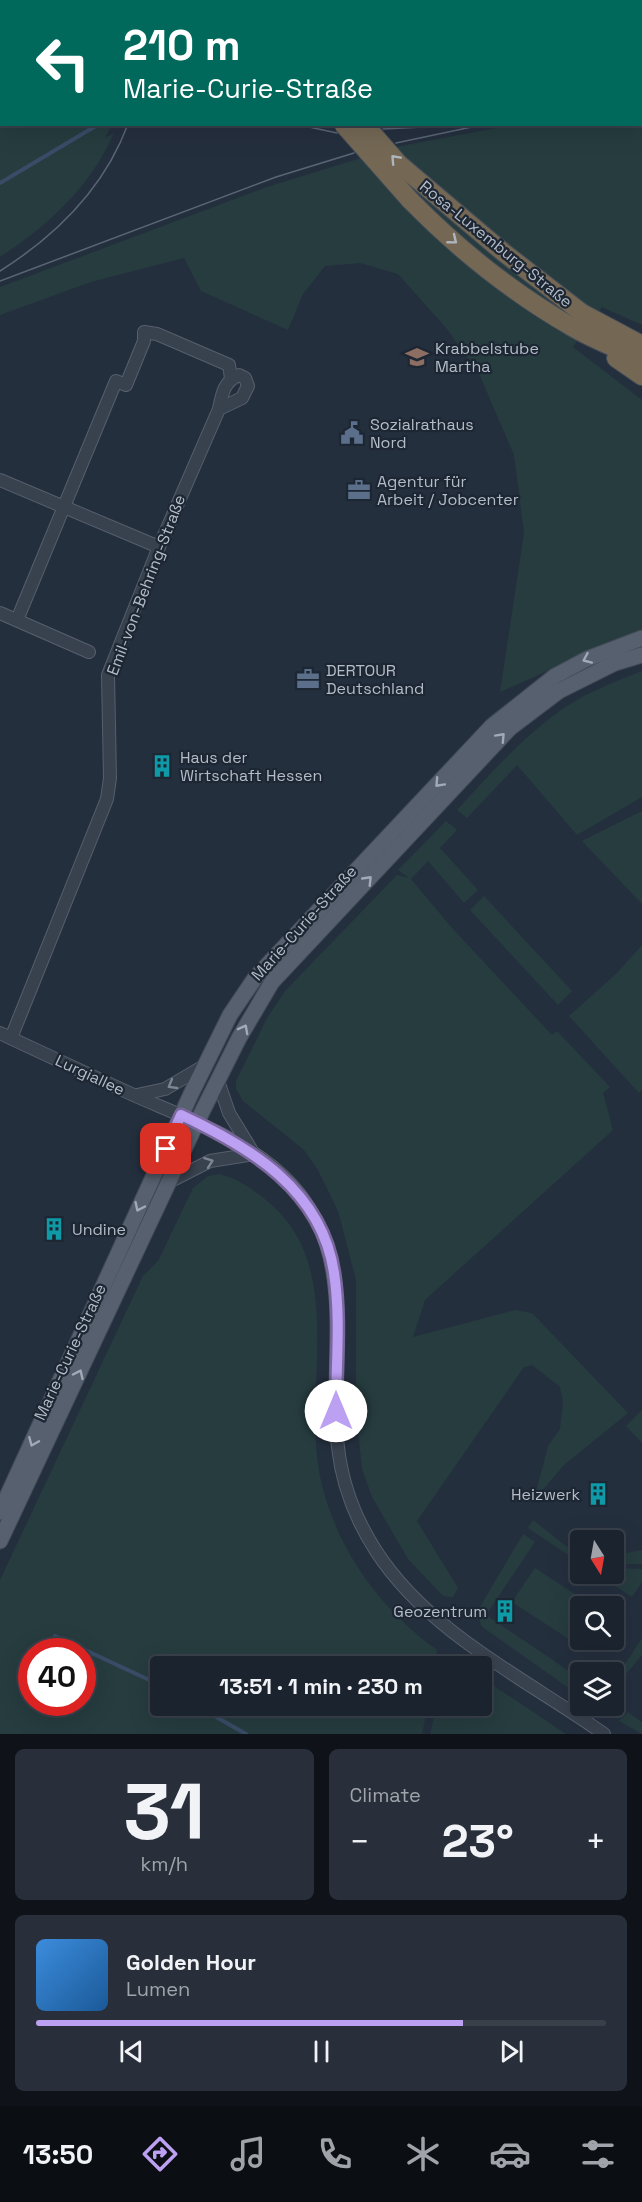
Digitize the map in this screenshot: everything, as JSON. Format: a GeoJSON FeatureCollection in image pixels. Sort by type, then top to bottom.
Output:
{"type":"FeatureCollection","features":[{"type":"Feature","properties":{"kind":"highway","name":"Rosa-Luxemburg-Straße"},"geometry":{"type":"LineString","coordinates":[[345,126],[436,226],[498,277],[642,345]]}},
{"type":"Feature","properties":{"kind":"highway","name":"Rosa-Luxemburg-Straße"},"geometry":{"type":"LineString","coordinates":[[366,126],[399,164],[581,315],[642,360]]}},
{"type":"Feature","properties":{"kind":"highway"},"geometry":{"type":"LineString","coordinates":[[581,315],[642,331]]}},
{"type":"Feature","properties":{"kind":"highway"},"geometry":{"type":"LineString","coordinates":[[581,315],[642,376]]}},
{"type":"Feature","properties":{"kind":"main road","name":"Marie-Curie-Straße"},"geometry":{"type":"LineString","coordinates":[[0,1512],[204,1066],[230,1015],[255,978],[492,726],[555,676],[587,659],[642,638]]}},
{"type":"Feature","properties":{"kind":"main road","name":"Marie-Curie-Straße"},"geometry":{"type":"LineString","coordinates":[[0,1541],[197,1122],[252,1013],[272,982],[510,728],[559,691],[615,663],[642,655]]}},
{"type":"Feature","properties":{"kind":"street"},"geometry":{"type":"LineString","coordinates":[[17,620],[117,381],[126,385],[144,341],[144,333],[157,334],[229,365],[231,378],[239,375],[245,378],[248,386],[242,398],[219,409]]}},
{"type":"Feature","properties":{"kind":"street","name":"Emil-von-Behring-Straße"},"geometry":{"type":"LineString","coordinates":[[5,1036],[107,798],[110,778],[108,675],[159,548],[219,409],[222,390],[231,378]]}},
{"type":"Feature","properties":{"kind":"street"},"geometry":{"type":"LineString","coordinates":[[0,480],[159,548]]}},
{"type":"Feature","properties":{"kind":"street","name":"Emil-von-Behring-Straße"},"geometry":{"type":"LineString","coordinates":[[0,613],[89,652]]}},
{"type":"Feature","properties":{"kind":"street","name":"Lurgiallee"},"geometry":{"type":"LineString","coordinates":[[5,1036],[197,1122],[254,1154]]}},
{"type":"Feature","properties":{"kind":"street"},"geometry":{"type":"LineString","coordinates":[[136,1095],[165,1089],[204,1066]]}},
{"type":"Feature","properties":{"kind":"street"},"geometry":{"type":"LineString","coordinates":[[218,1081],[229,1113],[254,1154],[298,1192],[328,1247],[334,1271],[337,1303],[336,1428],[339,1457],[347,1492],[375,1549],[410,1594],[453,1632],[604,1734]]}},
{"type":"Feature","properties":{"kind":"street"},"geometry":{"type":"LineString","coordinates":[[169,1182],[210,1161],[254,1154]]}},
{"type":"Feature","properties":{"kind":"green space"},"geometry":{"type":"Polygon","coordinates":[[[0,126],[111,126],[105,138],[114,133],[104,153],[80,188],[35,232],[0,257],[0,126]]]}},
{"type":"Feature","properties":{"kind":"green space"},"geometry":{"type":"Polygon","coordinates":[[[507,126],[642,126],[642,325],[602,307],[573,347],[642,400],[642,629],[500,692],[524,533],[514,455],[480,376],[447,329],[398,274],[360,263],[325,266],[303,294],[288,330],[201,291],[184,258],[91,282],[0,315],[0,287],[267,187],[400,146],[507,126]]]}},
{"type":"Feature","properties":{"kind":"green space"},"geometry":{"type":"Polygon","coordinates":[[[642,671],[642,797],[577,835],[517,765],[467,818],[457,810],[509,755],[552,717],[585,696],[642,671]]]}},
{"type":"Feature","properties":{"kind":"green space"},"geometry":{"type":"Polygon","coordinates":[[[642,811],[642,904],[582,841],[642,811]]]}},
{"type":"Feature","properties":{"kind":"green space"},"geometry":{"type":"Polygon","coordinates":[[[446,821],[457,830],[440,848],[478,890],[464,903],[428,861],[411,879],[452,928],[552,1035],[557,1031],[610,1087],[603,1093],[613,1130],[425,1300],[413,1337],[515,1310],[532,1313],[628,1413],[564,1465],[534,1500],[548,1446],[560,1429],[563,1402],[560,1387],[532,1365],[524,1367],[417,1521],[458,1588],[453,1597],[443,1596],[408,1559],[372,1497],[362,1469],[356,1410],[356,1280],[338,1211],[318,1170],[304,1150],[243,1101],[236,1089],[236,1081],[267,1018],[286,990],[397,875],[409,878],[398,870],[446,821]]]}},
{"type":"Feature","properties":{"kind":"green space"},"geometry":{"type":"Polygon","coordinates":[[[484,896],[572,991],[558,1005],[470,910],[484,896]]]}},
{"type":"Feature","properties":{"kind":"green space"},"geometry":{"type":"Polygon","coordinates":[[[642,945],[642,1090],[639,1093],[569,1016],[616,974],[642,945]]]}},
{"type":"Feature","properties":{"kind":"green space"},"geometry":{"type":"Polygon","coordinates":[[[219,1174],[234,1179],[273,1206],[295,1234],[309,1265],[315,1299],[316,1446],[321,1481],[328,1506],[350,1554],[379,1597],[416,1634],[437,1650],[436,1656],[150,1656],[150,1716],[426,1716],[422,1734],[0,1734],[0,1580],[143,1276],[158,1261],[193,1188],[208,1176],[219,1174]]]}},
{"type":"Feature","properties":{"kind":"green space"},"geometry":{"type":"Polygon","coordinates":[[[642,1410],[642,1443],[626,1426],[642,1410]]]}},
{"type":"Feature","properties":{"kind":"green space"},"geometry":{"type":"Polygon","coordinates":[[[533,1520],[570,1549],[570,1556],[528,1528],[533,1520]]]}},
{"type":"Feature","properties":{"kind":"green space"},"geometry":{"type":"Polygon","coordinates":[[[523,1534],[535,1542],[486,1615],[570,1672],[570,1689],[481,1626],[478,1612],[523,1534]]]}},
{"type":"Feature","properties":{"kind":"green space"},"geometry":{"type":"Polygon","coordinates":[[[642,1550],[642,1564],[624,1564],[624,1553],[642,1550]]]}},
{"type":"Feature","properties":{"kind":"green space"},"geometry":{"type":"Polygon","coordinates":[[[535,1568],[578,1596],[570,1596],[570,1640],[512,1602],[535,1568]]]}},
{"type":"Feature","properties":{"kind":"green space"},"geometry":{"type":"Polygon","coordinates":[[[624,1568],[642,1569],[642,1582],[632,1597],[612,1584],[624,1584],[624,1568]]]}},
{"type":"Feature","properties":{"kind":"green space"},"geometry":{"type":"Polygon","coordinates":[[[642,1638],[642,1655],[624,1677],[624,1666],[642,1638]]]}},
{"type":"Feature","properties":{"kind":"green space"},"geometry":{"type":"Polygon","coordinates":[[[492,1685],[566,1734],[430,1734],[434,1716],[492,1716],[492,1685]]]}},
{"type":"Feature","properties":{"kind":"green space"},"geometry":{"type":"Polygon","coordinates":[[[628,1712],[642,1722],[642,1734],[619,1721],[628,1712]]]}},
{"type":"Feature","properties":{"kind":"waterway"},"geometry":{"type":"LineString","coordinates":[[0,183],[96,126]]}},
{"type":"Feature","properties":{"kind":"waterway"},"geometry":{"type":"LineString","coordinates":[[55,1636],[150,1680]]}},
{"type":"Feature","properties":{"kind":"waterway"},"geometry":{"type":"LineString","coordinates":[[214,1716],[246,1734]]}},
{"type":"Feature","properties":{"kind":"tram line"},"geometry":{"type":"LineString","coordinates":[[0,271],[41,242],[92,190],[118,148],[127,126]]}},
{"type":"Feature","properties":{"kind":"tram line"},"geometry":{"type":"LineString","coordinates":[[304,126],[337,133]]}},
{"type":"Feature","properties":{"kind":"tram line"},"geometry":{"type":"LineString","coordinates":[[383,129],[444,126]]}},
{"type":"Feature","properties":{"kind":"tram line"},"geometry":{"type":"LineString","coordinates":[[396,143],[477,126]]}},
{"type":"Feature","properties":{"kind":"tram line"},"geometry":{"type":"LineString","coordinates":[[0,281],[276,177],[354,153]]}},
{"type":"Feature","properties":{"kind":"place","name":"Krabbelstube Martha"},"geometry":{"type":"Point","coordinates":[417,357]}},
{"type":"Feature","properties":{"kind":"place","name":"Sozialrathaus Nord"},"geometry":{"type":"Point","coordinates":[352,433]}},
{"type":"Feature","properties":{"kind":"place","name":"Agentur für Arbeit / Jobcenter"},"geometry":{"type":"Point","coordinates":[359,490]}},
{"type":"Feature","properties":{"kind":"place","name":"DERTOUR Deutschland"},"geometry":{"type":"Point","coordinates":[308,679]}},
{"type":"Feature","properties":{"kind":"place","name":"Haus der Wirtschaft Hessen"},"geometry":{"type":"Point","coordinates":[162,766]}},
{"type":"Feature","properties":{"kind":"place","name":"Undine"},"geometry":{"type":"Point","coordinates":[54,1229]}},
{"type":"Feature","properties":{"kind":"place","name":"Heizwerk"},"geometry":{"type":"Point","coordinates":[598,1494]}},
{"type":"Feature","properties":{"kind":"place","name":"Geozentrum"},"geometry":{"type":"Point","coordinates":[505,1611]}},
{"type":"Feature","properties":{"kind":"route"},"geometry":{"type":"LineString","coordinates":[[166,1149],[181,1115],[254,1154],[290,1182],[298,1192],[321,1230],[334,1271],[337,1303],[336,1411]]}}]}
